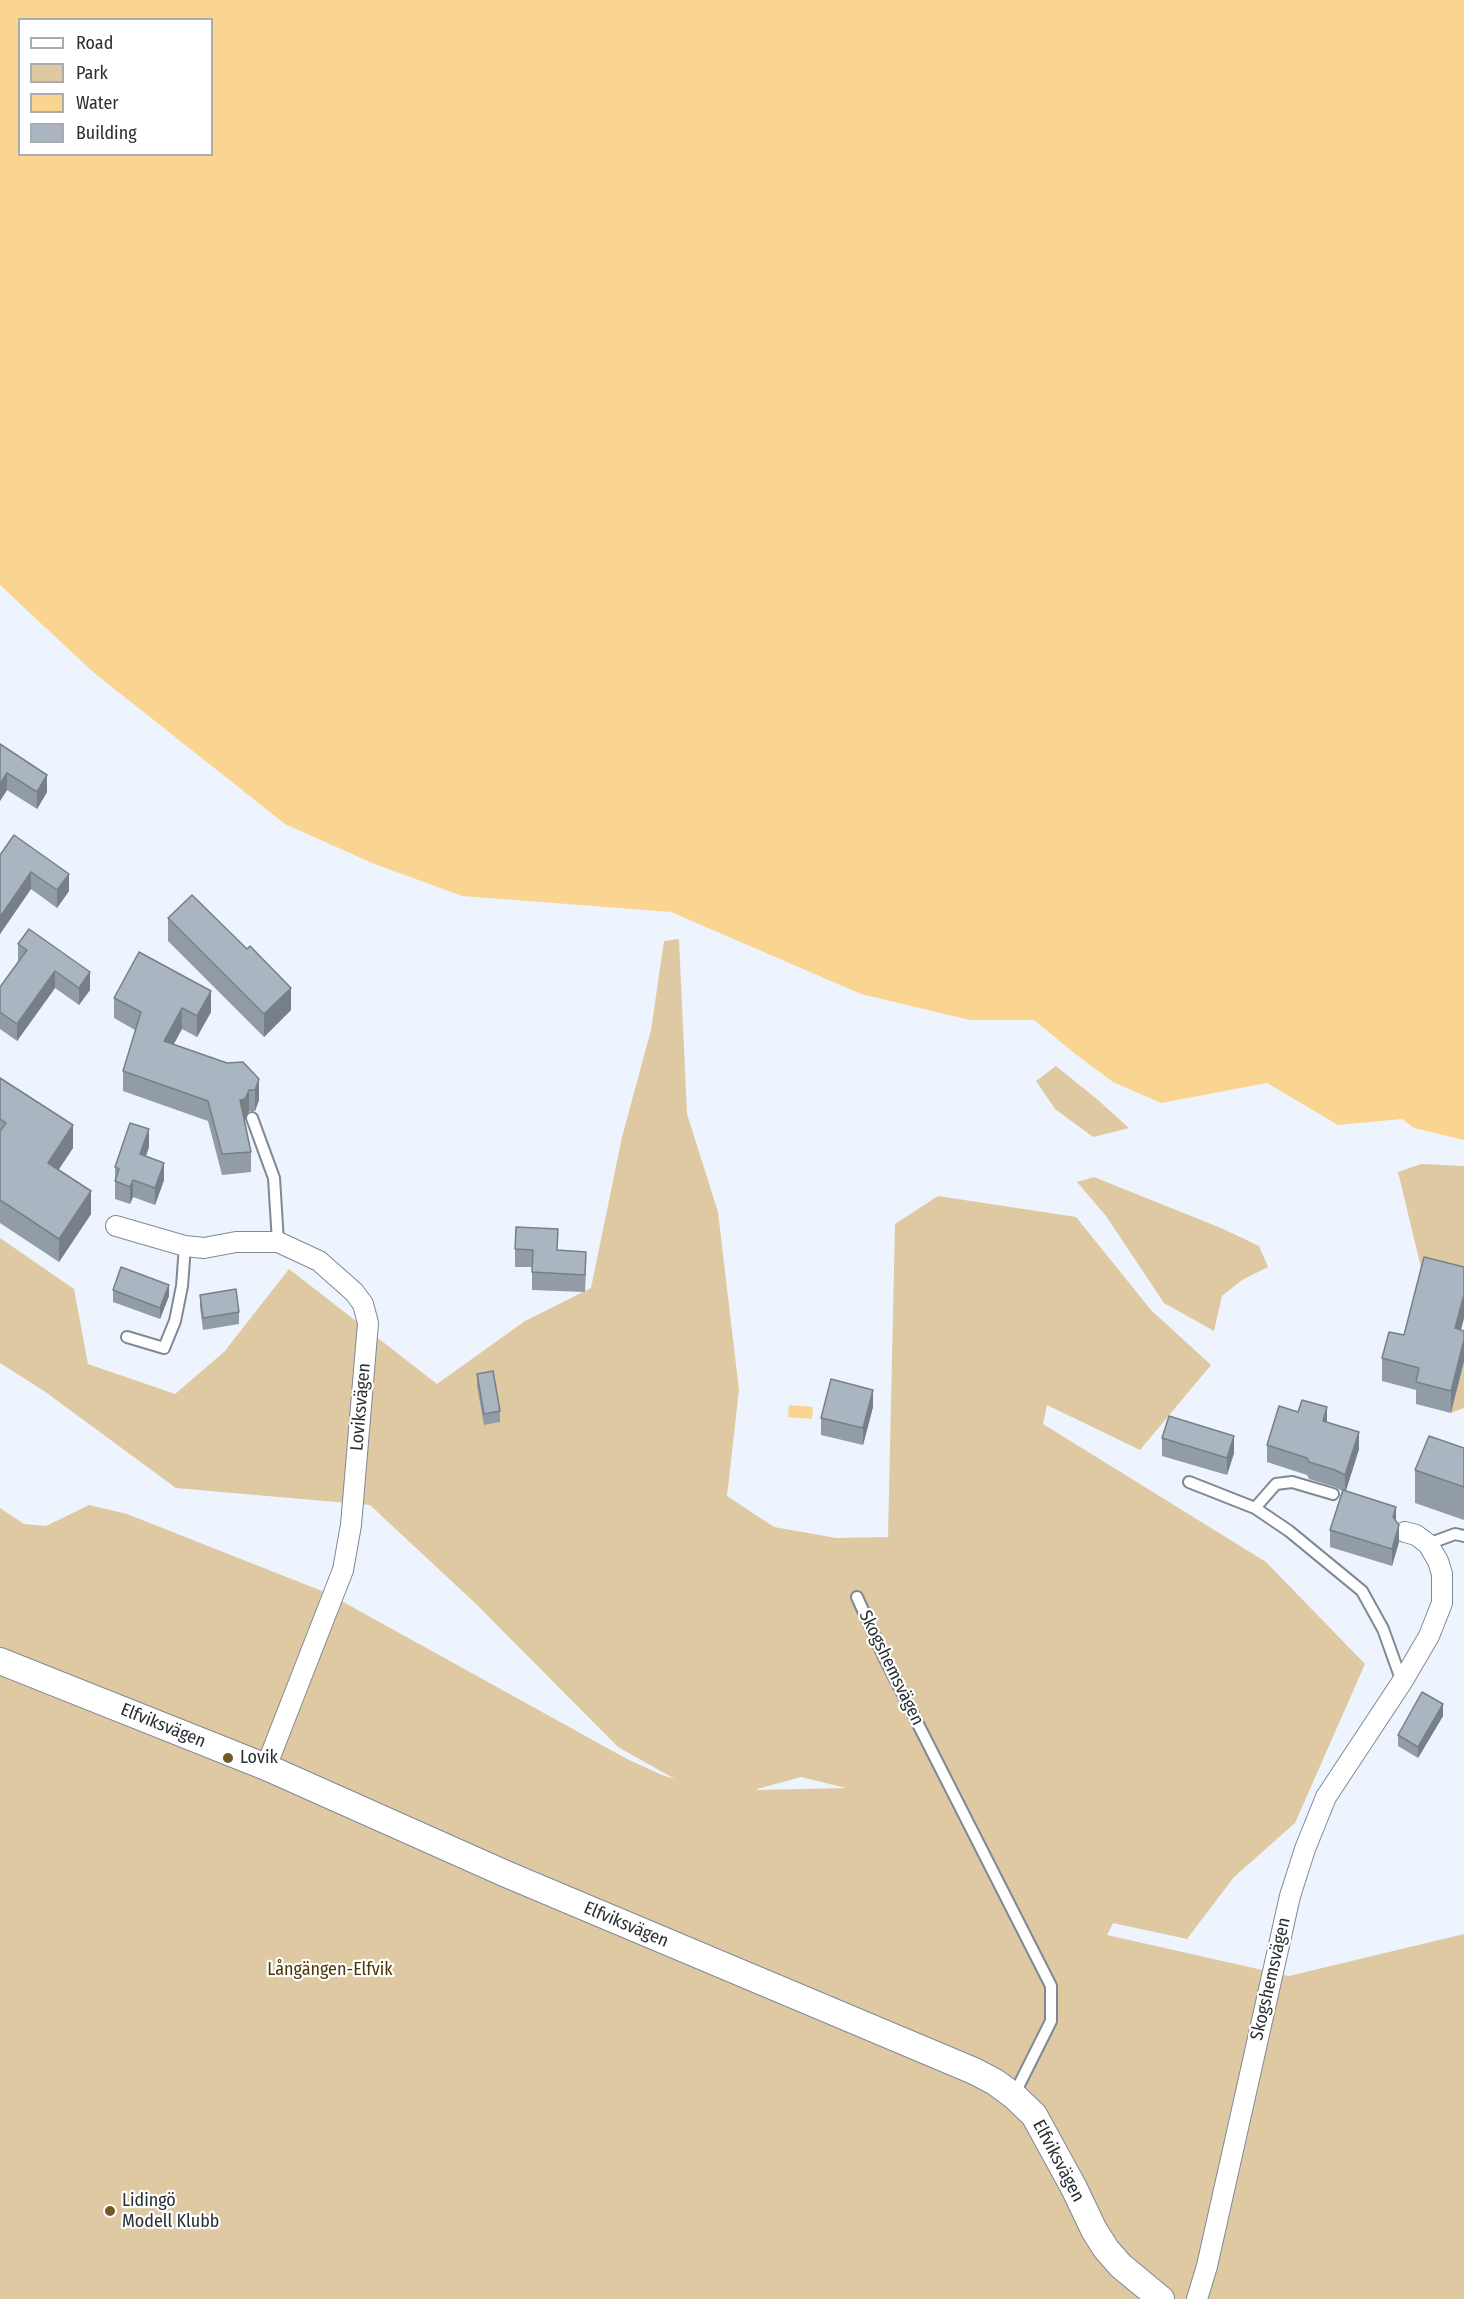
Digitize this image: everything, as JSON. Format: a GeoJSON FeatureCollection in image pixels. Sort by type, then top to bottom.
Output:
{"type":"FeatureCollection","features":[{"type":"Feature","properties":{"kind":"street","name":"Loviksvägen"},"geometry":{"type":"LineString","coordinates":[[116,1226],[186,1246],[204,1248],[236,1242],[278,1242],[319,1261],[354,1292],[363,1304],[368,1323],[351,1525],[343,1570],[266,1767]]}},
{"type":"Feature","properties":{"kind":"street"},"geometry":{"type":"LineString","coordinates":[[1405,1532],[1416,1535],[1428,1544]]}},
{"type":"Feature","properties":{"kind":"street","name":"Skogshemsvägen"},"geometry":{"type":"LineString","coordinates":[[1197,2299],[1207,2266],[1290,1896],[1305,1849],[1326,1797],[1402,1682],[1429,1636],[1442,1603],[1442,1574],[1428,1544]]}},
{"type":"Feature","properties":{"kind":"street","name":"Elfviksvägen"},"geometry":{"type":"LineString","coordinates":[[0,1661],[266,1767],[506,1874],[974,2071],[1014,2096],[1034,2115],[1106,2250],[1121,2266],[1161,2299]]}},
{"type":"Feature","properties":{"kind":"lane"},"geometry":{"type":"LineString","coordinates":[[252,1118],[274,1178],[278,1242]]}},
{"type":"Feature","properties":{"kind":"lane"},"geometry":{"type":"LineString","coordinates":[[127,1336],[164,1348],[175,1321],[186,1246]]}},
{"type":"Feature","properties":{"kind":"lane"},"geometry":{"type":"LineString","coordinates":[[1189,1482],[1255,1508],[1289,1531],[1362,1591],[1383,1629],[1402,1682]]}},
{"type":"Feature","properties":{"kind":"lane"},"geometry":{"type":"LineString","coordinates":[[1255,1508],[1276,1484],[1292,1482],[1333,1494]]}},
{"type":"Feature","properties":{"kind":"lane"},"geometry":{"type":"LineString","coordinates":[[1428,1544],[1455,1534],[1464,1536]]}},
{"type":"Feature","properties":{"kind":"lane","name":"Skogshemsvägen"},"geometry":{"type":"LineString","coordinates":[[857,1597],[885,1659],[1051,1986],[1051,2021],[1014,2096]]}},
{"type":"Feature","properties":{"kind":"green space","name":"Långängen-Elfvik"},"geometry":{"type":"Polygon","coordinates":[[[679,939],[687,1114],[718,1212],[739,1390],[727,1496],[774,1527],[836,1538],[888,1537],[895,1224],[938,1196],[1076,1217],[1151,1310],[1211,1365],[1140,1450],[1047,1405],[1043,1424],[1266,1562],[1365,1664],[1295,1823],[1234,1877],[1187,1939],[1113,1923],[1107,1935],[1289,1976],[1464,1934],[1464,2299],[0,2299],[0,1508],[24,1524],[46,1526],[89,1505],[127,1514],[327,1593],[627,1759],[675,1779],[618,1747],[475,1603],[370,1505],[176,1488],[44,1391],[0,1363],[0,1238],[74,1289],[88,1364],[175,1394],[224,1352],[289,1269],[437,1384],[525,1321],[591,1288],[622,1137],[651,1030],[664,941],[679,939]],[[801,1777],[757,1790],[846,1788],[801,1777]]]}},
{"type":"Feature","properties":{"kind":"green space"},"geometry":{"type":"Polygon","coordinates":[[[1056,1066],[1129,1128],[1093,1137],[1055,1109],[1036,1081],[1056,1066]]]}},
{"type":"Feature","properties":{"kind":"green space"},"geometry":{"type":"Polygon","coordinates":[[[1421,1164],[1464,1166],[1464,1290],[1424,1280],[1398,1172],[1421,1164]]]}},
{"type":"Feature","properties":{"kind":"green space"},"geometry":{"type":"Polygon","coordinates":[[[1094,1177],[1221,1228],[1259,1246],[1268,1267],[1242,1280],[1222,1296],[1214,1331],[1164,1303],[1106,1216],[1077,1182],[1094,1177]]]}},
{"type":"Feature","properties":{"kind":"green space"},"geometry":{"type":"Polygon","coordinates":[[[1464,1362],[1464,1408],[1451,1413],[1464,1362]]]}},
{"type":"Feature","properties":{"kind":"water"},"geometry":{"type":"Polygon","coordinates":[[[0,0],[1464,0],[1464,1140],[1414,1128],[1402,1119],[1338,1125],[1267,1083],[1161,1103],[1113,1082],[1034,1020],[970,1020],[861,994],[671,912],[462,896],[372,863],[285,824],[93,672],[0,585],[0,0]]]}},
{"type":"Feature","properties":{"kind":"water"},"geometry":{"type":"Polygon","coordinates":[[[789,1405],[813,1407],[812,1419],[788,1417],[789,1405]]]}},
{"type":"Feature","properties":{"kind":"building"},"geometry":{"type":"Polygon","coordinates":[[[0,744],[47,775],[37,792],[7,773],[0,784],[0,744]]]}},
{"type":"Feature","properties":{"kind":"building"},"geometry":{"type":"Polygon","coordinates":[[[14,835],[69,874],[57,890],[31,872],[0,917],[0,855],[14,835]]]}},
{"type":"Feature","properties":{"kind":"building"},"geometry":{"type":"Polygon","coordinates":[[[192,895],[247,949],[250,946],[291,988],[264,1014],[168,918],[192,895]]]}},
{"type":"Feature","properties":{"kind":"building"},"geometry":{"type":"Polygon","coordinates":[[[29,929],[90,972],[79,988],[55,971],[17,1024],[0,1012],[0,987],[27,950],[18,944],[29,929]]]}},
{"type":"Feature","properties":{"kind":"building"},"geometry":{"type":"Polygon","coordinates":[[[139,952],[211,991],[197,1016],[182,1008],[164,1041],[227,1063],[243,1062],[259,1079],[255,1090],[249,1090],[245,1099],[240,1100],[251,1152],[222,1154],[208,1101],[123,1071],[141,1012],[114,998],[139,952]]]}},
{"type":"Feature","properties":{"kind":"building"},"geometry":{"type":"Polygon","coordinates":[[[0,1078],[73,1125],[48,1163],[91,1191],[59,1239],[0,1200],[0,1131],[6,1123],[0,1119],[0,1078]]]}},
{"type":"Feature","properties":{"kind":"building"},"geometry":{"type":"Polygon","coordinates":[[[130,1123],[149,1129],[140,1154],[164,1163],[155,1188],[133,1180],[130,1187],[115,1181],[119,1169],[115,1167],[130,1123]]]}},
{"type":"Feature","properties":{"kind":"building"},"geometry":{"type":"Polygon","coordinates":[[[516,1227],[558,1229],[557,1250],[586,1252],[585,1275],[532,1272],[533,1250],[515,1249],[516,1227]]]}},
{"type":"Feature","properties":{"kind":"building"},"geometry":{"type":"Polygon","coordinates":[[[1424,1257],[1464,1267],[1464,1295],[1455,1328],[1464,1331],[1464,1340],[1451,1391],[1416,1382],[1419,1368],[1382,1358],[1389,1332],[1404,1335],[1424,1257]]]}},
{"type":"Feature","properties":{"kind":"building"},"geometry":{"type":"Polygon","coordinates":[[[121,1267],[169,1285],[160,1308],[113,1290],[121,1267]]]}},
{"type":"Feature","properties":{"kind":"building"},"geometry":{"type":"Polygon","coordinates":[[[236,1289],[239,1312],[203,1318],[200,1295],[236,1289]]]}},
{"type":"Feature","properties":{"kind":"building"},"geometry":{"type":"Polygon","coordinates":[[[493,1371],[500,1411],[484,1414],[477,1374],[493,1371]]]}},
{"type":"Feature","properties":{"kind":"building"},"geometry":{"type":"Polygon","coordinates":[[[831,1379],[873,1390],[863,1428],[821,1418],[831,1379]]]}},
{"type":"Feature","properties":{"kind":"building"},"geometry":{"type":"Polygon","coordinates":[[[1302,1400],[1327,1407],[1323,1421],[1359,1432],[1345,1475],[1309,1462],[1307,1458],[1267,1445],[1279,1406],[1298,1412],[1302,1400]]]}},
{"type":"Feature","properties":{"kind":"building"},"geometry":{"type":"Polygon","coordinates":[[[1169,1416],[1234,1436],[1227,1458],[1162,1438],[1169,1416]]]}},
{"type":"Feature","properties":{"kind":"building"},"geometry":{"type":"Polygon","coordinates":[[[1429,1436],[1464,1448],[1464,1487],[1415,1470],[1429,1436]]]}},
{"type":"Feature","properties":{"kind":"building"},"geometry":{"type":"Polygon","coordinates":[[[1343,1490],[1396,1507],[1393,1517],[1399,1525],[1392,1549],[1330,1530],[1343,1490]]]}},
{"type":"Feature","properties":{"kind":"building"},"geometry":{"type":"Polygon","coordinates":[[[1422,1692],[1443,1704],[1418,1747],[1398,1735],[1422,1692]]]}},
{"type":"Feature","properties":{"kind":"place","name":"Lovik"},"geometry":{"type":"Point","coordinates":[228,1758]}},
{"type":"Feature","properties":{"kind":"place","name":"Lidingö Modell Klubb"},"geometry":{"type":"Point","coordinates":[110,2211]}}]}
